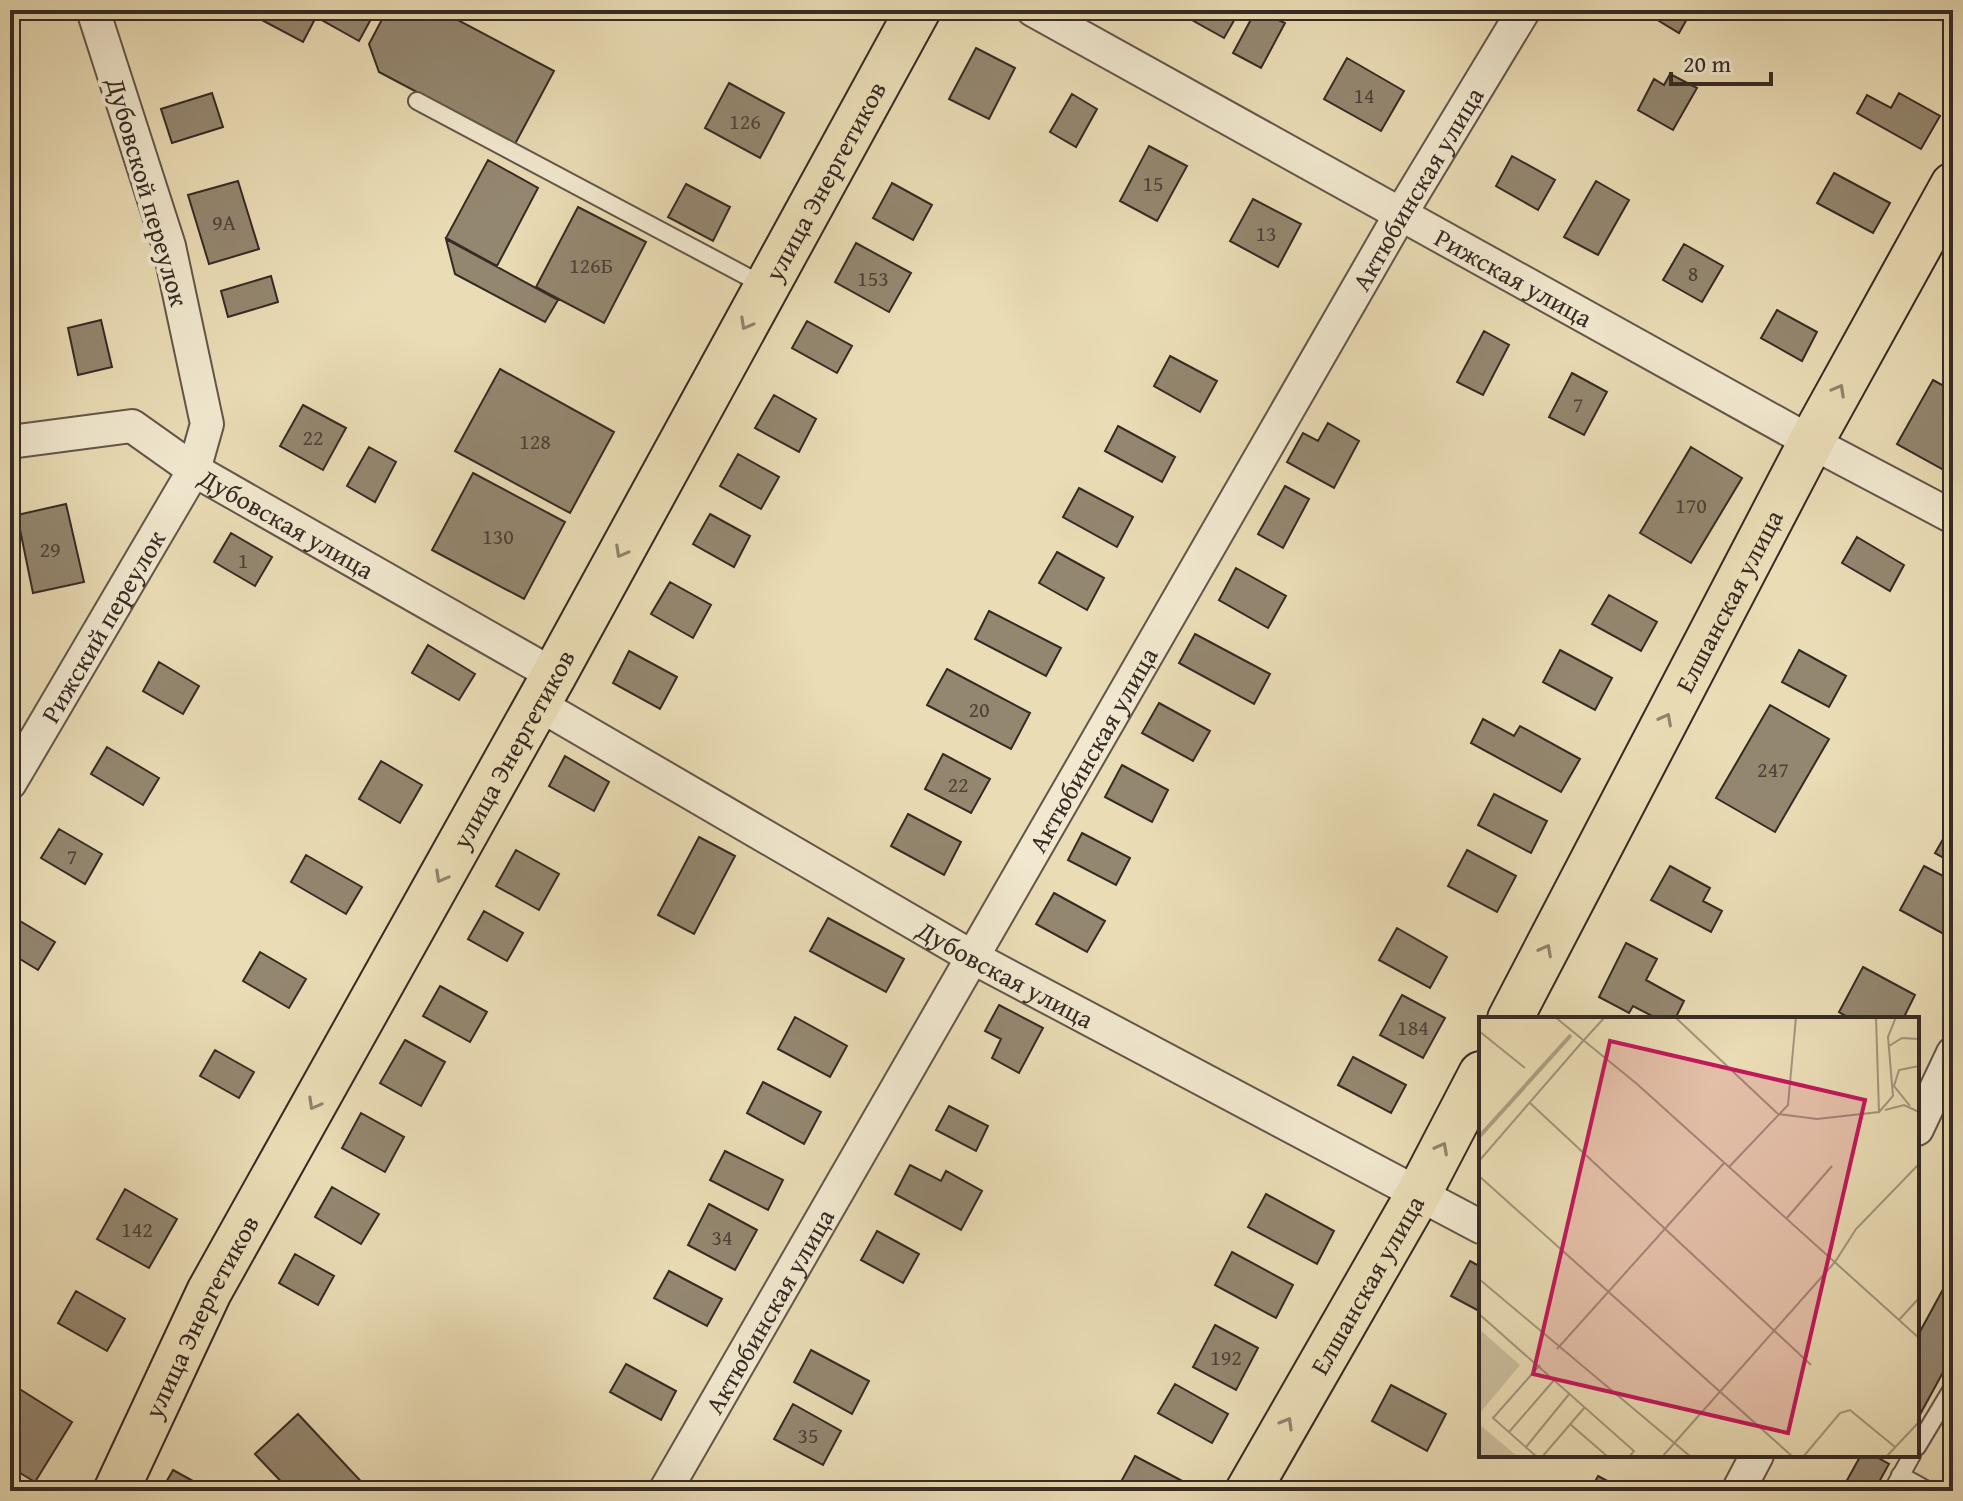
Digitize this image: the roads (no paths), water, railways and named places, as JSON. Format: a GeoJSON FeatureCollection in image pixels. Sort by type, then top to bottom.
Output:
{"type":"FeatureCollection","features":[{"type":"Feature","properties":{"kind":"main road","name":"улица Энергетиков"},"geometry":{"type":"LineString","coordinates":[[116,1491],[209,1292],[546,689],[918,10]]}},
{"type":"Feature","properties":{"kind":"main road","name":"Елшанская улица"},"geometry":{"type":"LineString","coordinates":[[1511,1017],[1811,442],[1953,185]]}},
{"type":"Feature","properties":{"kind":"main road","name":"Елшанская улица"},"geometry":{"type":"LineString","coordinates":[[1248,1491],[1419,1193],[1479,1078]]}},
{"type":"Feature","properties":{"kind":"street","name":"Дубовской переулок"},"geometry":{"type":"LineString","coordinates":[[93,10],[169,246],[207,424],[194,470]]}},
{"type":"Feature","properties":{"kind":"street","name":"Рижская улица"},"geometry":{"type":"LineString","coordinates":[[1033,10],[1811,442],[1953,517]]}},
{"type":"Feature","properties":{"kind":"street","name":"Актюбинская улица"},"geometry":{"type":"LineString","coordinates":[[665,1491],[1400,215],[1524,10]]}},
{"type":"Feature","properties":{"kind":"street","name":"Дубовская улица"},"geometry":{"type":"LineString","coordinates":[[10,442],[132,426],[194,470],[974,958],[1479,1226]]}},
{"type":"Feature","properties":{"kind":"street","name":"Рижский переулок"},"geometry":{"type":"LineString","coordinates":[[10,783],[194,470]]}},
{"type":"Feature","properties":{"kind":"street"},"geometry":{"type":"LineString","coordinates":[[1919,1125],[1953,1053]]}},
{"type":"Feature","properties":{"kind":"street"},"geometry":{"type":"LineString","coordinates":[[1738,1491],[1756,1457]]}},
{"type":"Feature","properties":{"kind":"lane"},"geometry":{"type":"LineString","coordinates":[[417,101],[766,287]]}},
{"type":"Feature","properties":{"kind":"lane"},"geometry":{"type":"LineString","coordinates":[[1919,1444],[1953,1387]]}},
{"type":"Feature","properties":{"kind":"lane"},"geometry":{"type":"LineString","coordinates":[[1892,1491],[1911,1457]]}},
{"type":"Feature","properties":{"kind":"lane"},"geometry":{"type":"LineString","coordinates":[[1900,1475],[1929,1491]]}}]}
